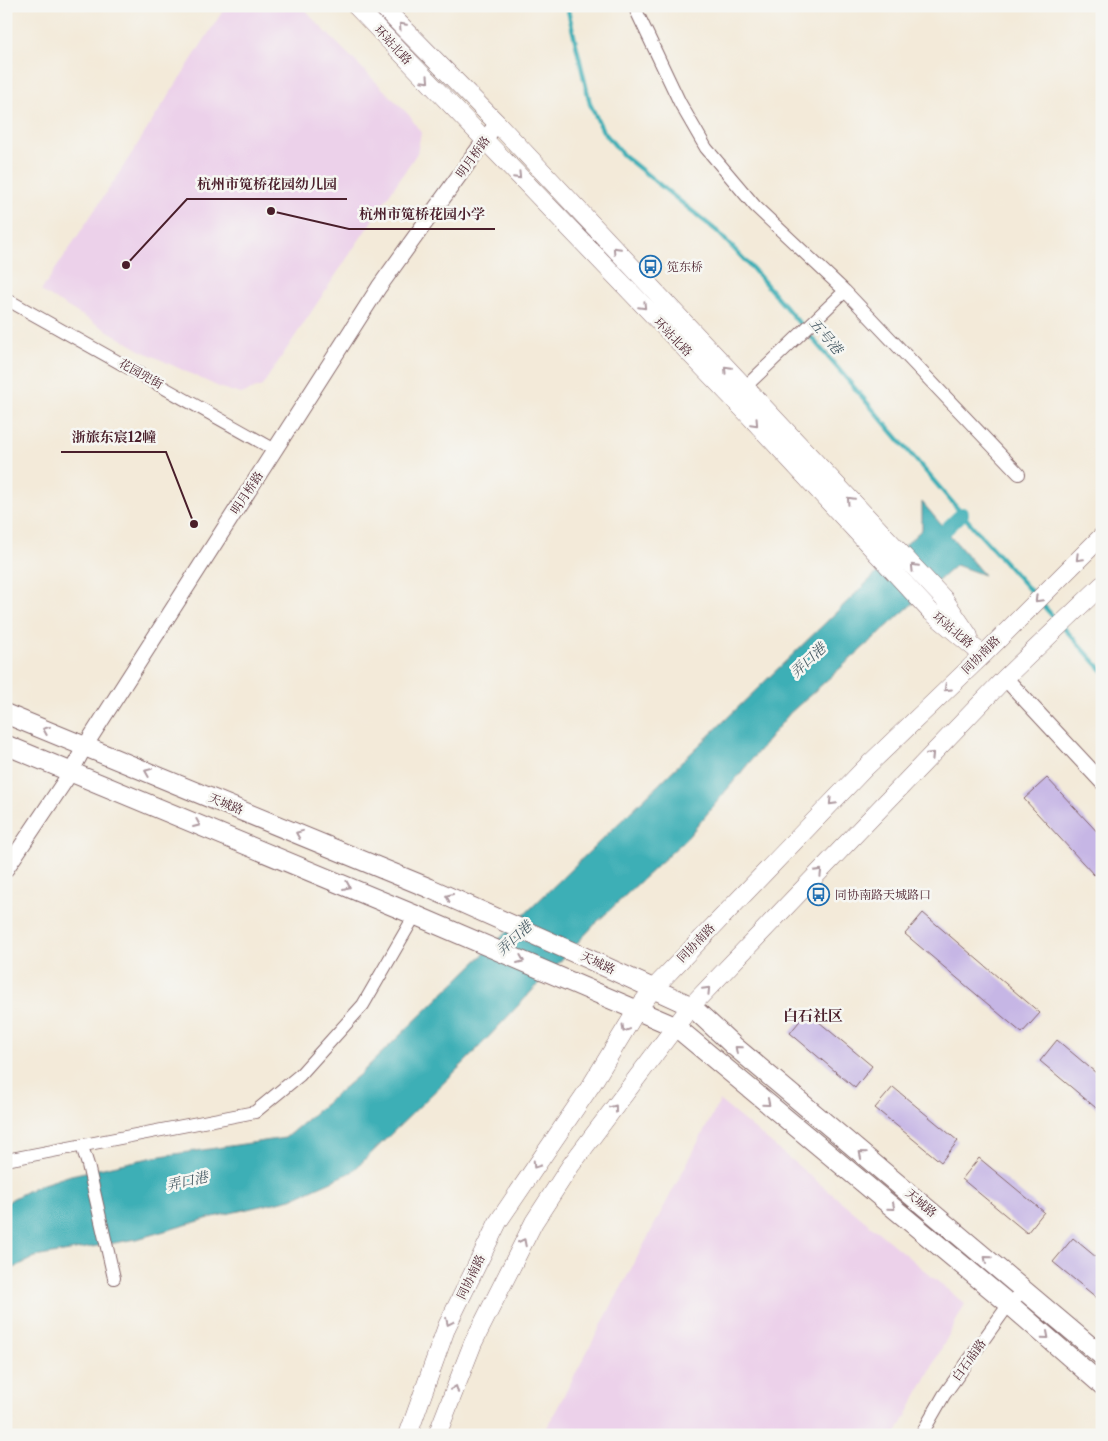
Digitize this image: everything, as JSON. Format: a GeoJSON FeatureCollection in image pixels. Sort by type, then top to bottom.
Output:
{"type":"FeatureCollection","features":[{"type":"Feature","properties":{"kind":"main road","name":"环站北路"},"geometry":{"type":"LineString","coordinates":[[356,6],[484,141],[745,388]]}},
{"type":"Feature","properties":{"kind":"main road","name":"环站北路"},"geometry":{"type":"LineString","coordinates":[[382,6],[497,123],[745,388],[878,542],[931,612],[982,654]]}},
{"type":"Feature","properties":{"kind":"main road","name":"同协南路"},"geometry":{"type":"LineString","coordinates":[[408,1435],[447,1326],[498,1222],[592,1084],[637,1010],[653,988],[864,768],[1102,536]]}},
{"type":"Feature","properties":{"kind":"main road","name":"环站北路"},"geometry":{"type":"LineString","coordinates":[[878,542],[944,599],[982,654]]}},
{"type":"Feature","properties":{"kind":"main road"},"geometry":{"type":"LineString","coordinates":[[437,1435],[473,1343],[534,1222],[571,1165],[691,1006],[1005,678],[1102,585]]}},
{"type":"Feature","properties":{"kind":"main road","name":"天城路"},"geometry":{"type":"LineString","coordinates":[[6,714],[493,916],[691,1006],[734,1046],[1102,1356]]}},
{"type":"Feature","properties":{"kind":"main road","name":"天城路"},"geometry":{"type":"LineString","coordinates":[[6,745],[415,915],[676,1027],[1009,1304],[1102,1385]]}},
{"type":"Feature","properties":{"kind":"street"},"geometry":{"type":"LineString","coordinates":[[634,6],[680,103],[706,148],[755,206],[845,291],[1019,474]]}},
{"type":"Feature","properties":{"kind":"street","name":"明月桥路"},"geometry":{"type":"LineString","coordinates":[[6,869],[71,772],[85,746],[379,287],[497,123]]}},
{"type":"Feature","properties":{"kind":"street"},"geometry":{"type":"LineString","coordinates":[[745,388],[845,291]]}},
{"type":"Feature","properties":{"kind":"street","name":"花园兜街"},"geometry":{"type":"LineString","coordinates":[[6,299],[275,450]]}},
{"type":"Feature","properties":{"kind":"street"},"geometry":{"type":"LineString","coordinates":[[1005,678],[1102,782]]}},
{"type":"Feature","properties":{"kind":"street"},"geometry":{"type":"LineString","coordinates":[[6,1160],[255,1112],[300,1075],[363,1005],[415,915]]}},
{"type":"Feature","properties":{"kind":"street"},"geometry":{"type":"LineString","coordinates":[[82,1146],[114,1278]]}},
{"type":"Feature","properties":{"kind":"street","name":"白石庙路"},"geometry":{"type":"LineString","coordinates":[[921,1435],[944,1395],[1009,1304],[1024,1290]]}},
{"type":"Feature","properties":{"kind":"shaded area"},"geometry":{"type":"Polygon","coordinates":[[[226,6],[303,6],[314,20],[409,115],[421,133],[417,153],[262,386],[241,394],[221,388],[140,350],[41,291],[226,6]]]}},
{"type":"Feature","properties":{"kind":"shaded area"},"geometry":{"type":"Polygon","coordinates":[[[720,1101],[965,1304],[896,1435],[543,1435],[720,1101]]]}},
{"type":"Feature","properties":{"kind":"water"},"geometry":{"type":"Polygon","coordinates":[[[922,502],[984,575],[956,565],[790,713],[688,837],[598,921],[465,1062],[352,1172],[291,1199],[213,1217],[137,1239],[35,1257],[6,1272],[6,1204],[37,1186],[71,1175],[154,1157],[285,1138],[359,1075],[922,529],[922,502]]]}},
{"type":"Feature","properties":{"kind":"building"},"geometry":{"type":"Polygon","coordinates":[[[1047,778],[1102,837],[1102,868],[1094,875],[1024,799],[1047,778]]]}},
{"type":"Feature","properties":{"kind":"building"},"geometry":{"type":"Polygon","coordinates":[[[923,913],[1040,1013],[1022,1033],[905,934],[923,913]]]}},
{"type":"Feature","properties":{"kind":"building"},"geometry":{"type":"Polygon","coordinates":[[[807,1012],[872,1066],[855,1088],[790,1033],[807,1012]]]}},
{"type":"Feature","properties":{"kind":"building"},"geometry":{"type":"Polygon","coordinates":[[[1057,1040],[1102,1078],[1102,1113],[1040,1061],[1057,1040]]]}},
{"type":"Feature","properties":{"kind":"building"},"geometry":{"type":"Polygon","coordinates":[[[893,1087],[958,1141],[941,1162],[875,1108],[893,1087]]]}},
{"type":"Feature","properties":{"kind":"building"},"geometry":{"type":"Polygon","coordinates":[[[979,1158],[1044,1212],[1027,1233],[962,1179],[979,1158]]]}},
{"type":"Feature","properties":{"kind":"building"},"geometry":{"type":"Polygon","coordinates":[[[1073,1238],[1102,1262],[1102,1302],[1053,1262],[1073,1238]]]}},
{"type":"Feature","properties":{"kind":"waterway","name":"五号港"},"geometry":{"type":"LineString","coordinates":[[567,6],[590,104],[603,131],[623,155],[718,232],[753,269],[975,529],[1036,597]]}},
{"type":"Feature","properties":{"kind":"waterway","name":"弄口港"},"geometry":{"type":"LineString","coordinates":[[933,542],[962,514]]}},
{"type":"Feature","properties":{"kind":"waterway","name":"五号港"},"geometry":{"type":"LineString","coordinates":[[1041,603],[1057,621]]}},
{"type":"Feature","properties":{"kind":"waterway","name":"五号港"},"geometry":{"type":"LineString","coordinates":[[1063,627],[1102,670]]}},
{"type":"Feature","properties":{"kind":"place","name":"杭州市笕桥花园小学"},"geometry":{"type":"Point","coordinates":[271,211]}},
{"type":"Feature","properties":{"kind":"place","name":"杭州市笕桥花园幼儿园"},"geometry":{"type":"Point","coordinates":[126,265]}},
{"type":"Feature","properties":{"kind":"place","name":"笕东桥"},"geometry":{"type":"Point","coordinates":[651,267]}},
{"type":"Feature","properties":{"kind":"place","name":"浙旅东宸12幢"},"geometry":{"type":"Point","coordinates":[194,524]}},
{"type":"Feature","properties":{"kind":"place","name":"同协南路天城路口"},"geometry":{"type":"Point","coordinates":[819,895]}},
{"type":"Feature","properties":{"kind":"district","name":"白石社区"},"geometry":{"type":"Point","coordinates":[813,1016]}}]}
